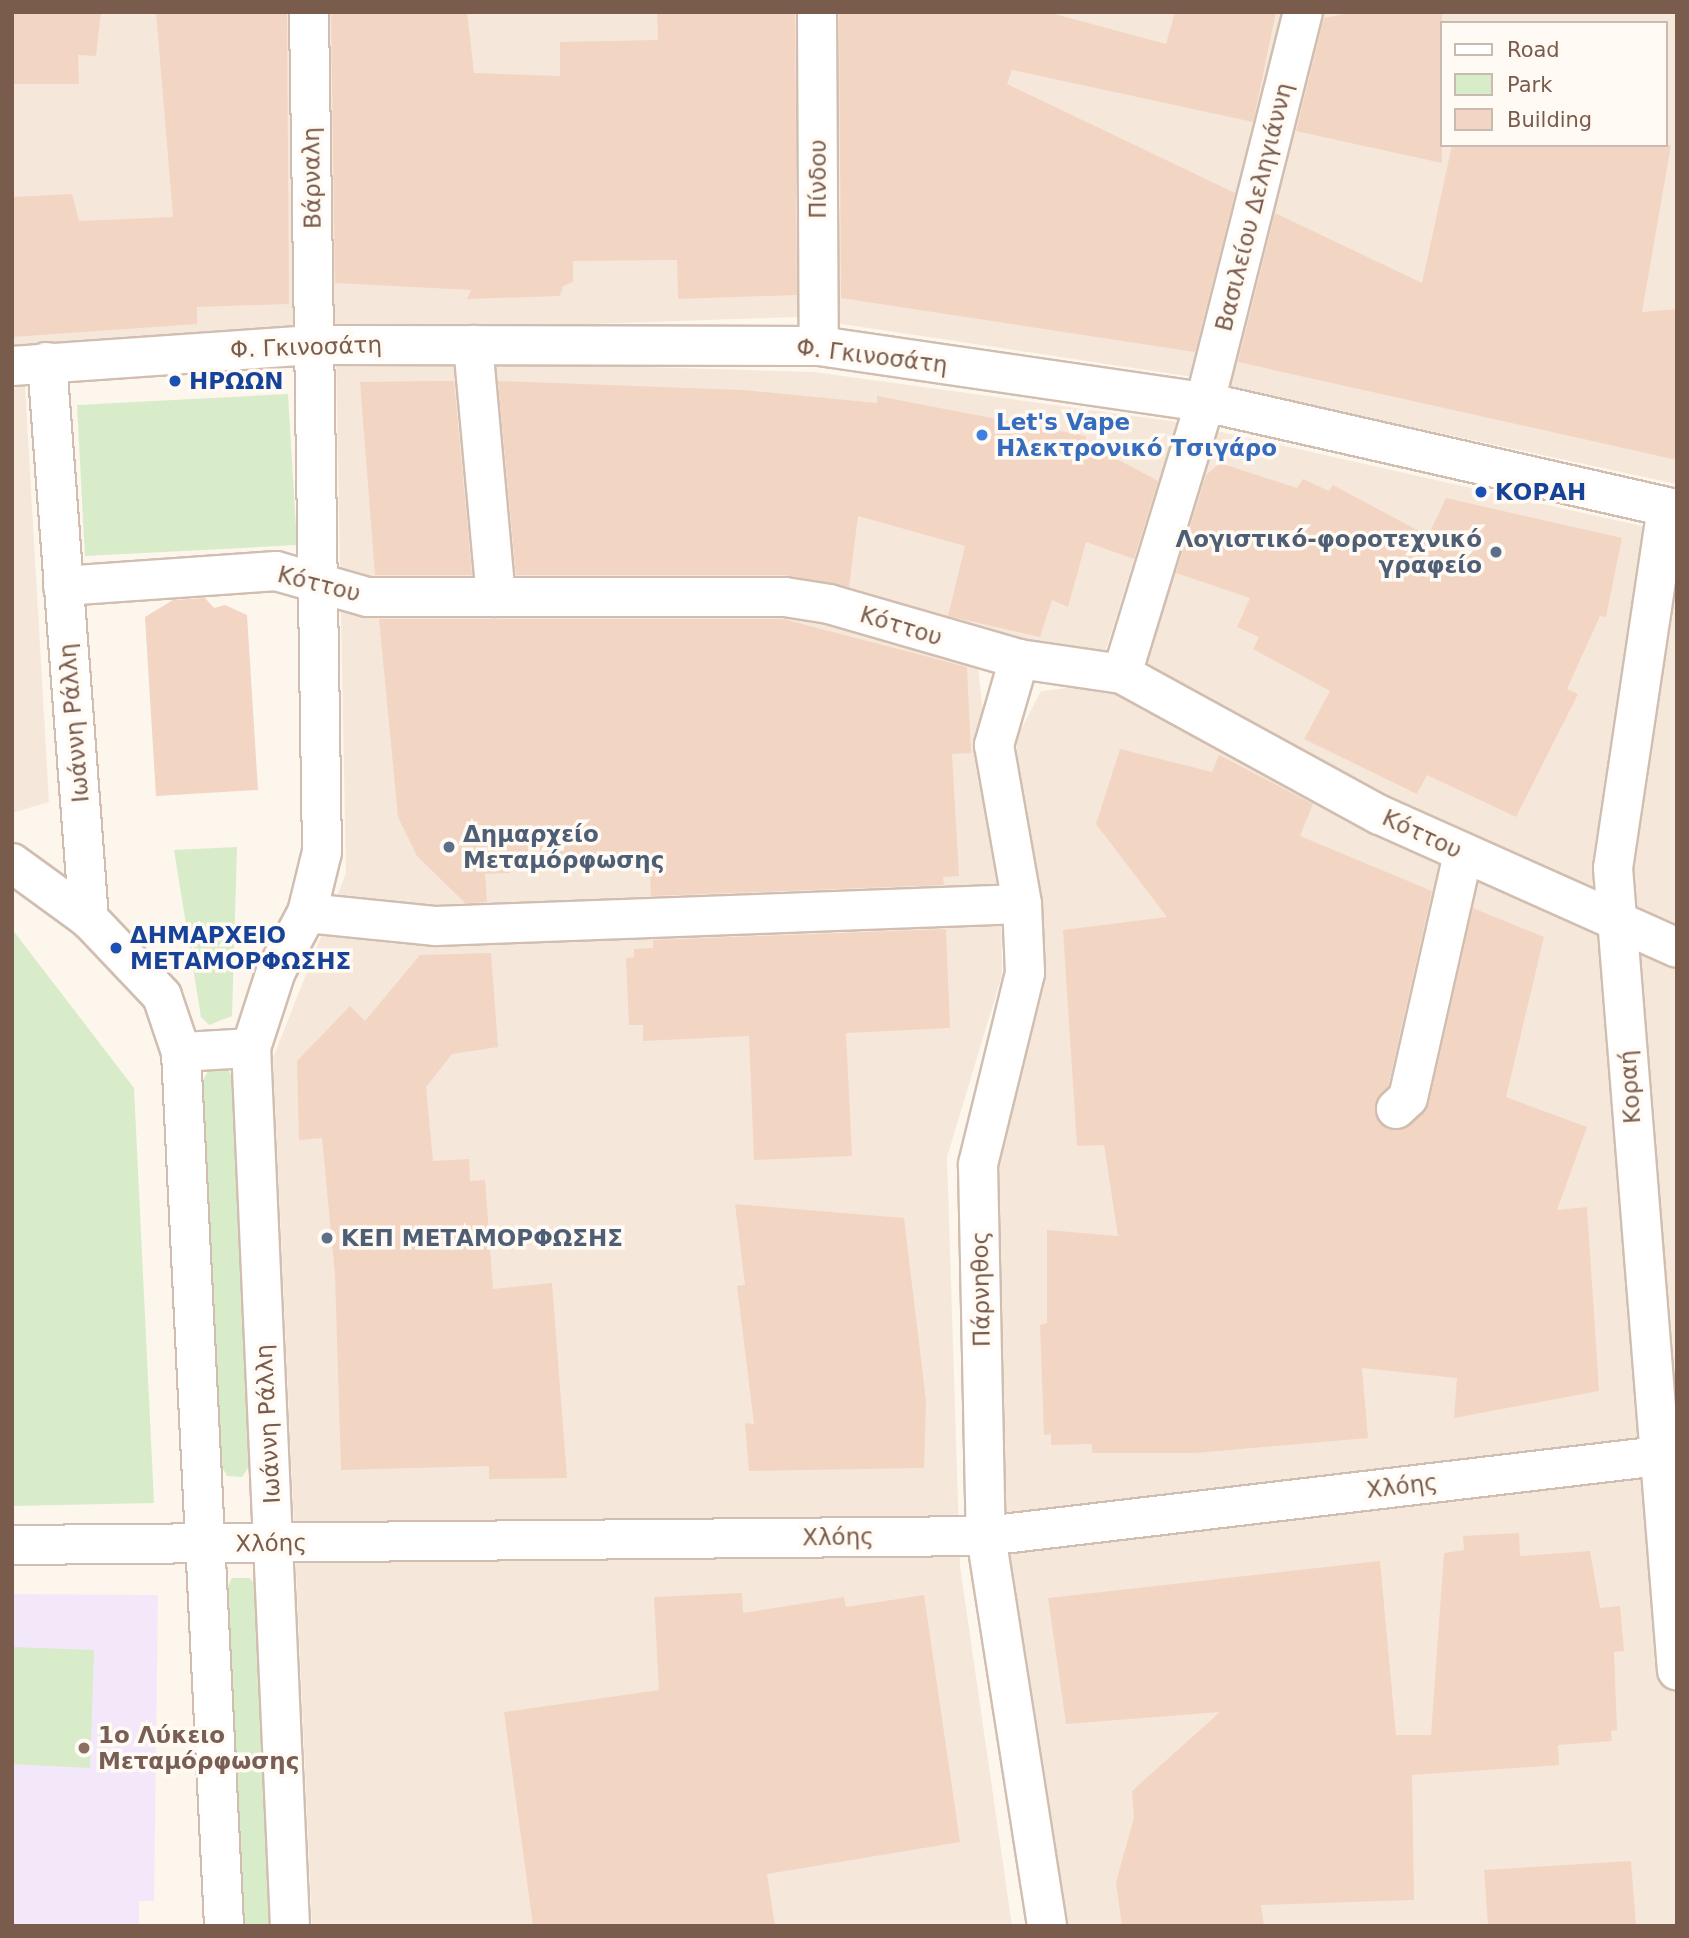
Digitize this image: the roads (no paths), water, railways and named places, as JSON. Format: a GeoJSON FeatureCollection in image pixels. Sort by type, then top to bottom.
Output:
{"type":"FeatureCollection","features":[{"type":"Feature","properties":{"kind":"street","name":"Βάρναλη"},"geometry":{"type":"LineString","coordinates":[[309,12],[316,345]]}},
{"type":"Feature","properties":{"kind":"street","name":"Πίνδου"},"geometry":{"type":"LineString","coordinates":[[817,12],[819,346]]}},
{"type":"Feature","properties":{"kind":"street","name":"Βασιλείου Δεληγιάννη"},"geometry":{"type":"LineString","coordinates":[[1205,402],[1303,12]]}},
{"type":"Feature","properties":{"kind":"street","name":"Φ. Γκινοσάτη"},"geometry":{"type":"LineString","coordinates":[[29,364],[316,345],[819,346],[1205,402],[1672,508]]}},
{"type":"Feature","properties":{"kind":"street","name":"Ιωάννη Ράλλη"},"geometry":{"type":"LineString","coordinates":[[290,1926],[251,1048],[276,971],[307,913],[322,852],[316,345]]}},
{"type":"Feature","properties":{"kind":"street"},"geometry":{"type":"LineString","coordinates":[[473,345],[496,597]]}},
{"type":"Feature","properties":{"kind":"street","name":"Ιωάννη Ράλλη"},"geometry":{"type":"LineString","coordinates":[[29,364],[63,586],[89,919]]}},
{"type":"Feature","properties":{"kind":"street"},"geometry":{"type":"LineString","coordinates":[[1122,674],[1205,402]]}},
{"type":"Feature","properties":{"kind":"street","name":"Κοραή"},"geometry":{"type":"LineString","coordinates":[[1672,508],[1613,868],[1677,1670]]}},
{"type":"Feature","properties":{"kind":"street","name":"Κόττου"},"geometry":{"type":"LineString","coordinates":[[63,586],[276,570],[367,597],[785,597],[1018,659],[1122,674],[1380,816],[1677,948]]}},
{"type":"Feature","properties":{"kind":"street","name":"Πάρνηθος"},"geometry":{"type":"LineString","coordinates":[[1018,659],[994,745],[1021,904],[1026,973],[978,1165],[986,1536],[1047,1926]]}},
{"type":"Feature","properties":{"kind":"street"},"geometry":{"type":"LineString","coordinates":[[1396,1109],[1408,1098],[1463,853]]}},
{"type":"Feature","properties":{"kind":"street"},"geometry":{"type":"LineString","coordinates":[[12,863],[89,919],[162,996],[181,1052],[224,1926]]}},
{"type":"Feature","properties":{"kind":"street"},"geometry":{"type":"LineString","coordinates":[[307,913],[436,926],[1021,904]]}},
{"type":"Feature","properties":{"kind":"street"},"geometry":{"type":"LineString","coordinates":[[181,1052],[251,1048]]}},
{"type":"Feature","properties":{"kind":"street","name":"Χλόης"},"geometry":{"type":"LineString","coordinates":[[12,1545],[986,1536],[1659,1456]]}},
{"type":"Feature","properties":{"kind":"place","name":"ΗΡΩΩΝ"},"geometry":{"type":"Point","coordinates":[175,381]}},
{"type":"Feature","properties":{"kind":"place","name":"Let's Vape Ηλεκτρονικό Τσιγάρο"},"geometry":{"type":"Point","coordinates":[982,435]}},
{"type":"Feature","properties":{"kind":"place","name":"ΚΟΡΑΗ"},"geometry":{"type":"Point","coordinates":[1481,492]}},
{"type":"Feature","properties":{"kind":"place","name":"Λογιστικό-φοροτεχνικό γραφείο"},"geometry":{"type":"Point","coordinates":[1496,552]}},
{"type":"Feature","properties":{"kind":"place","name":"Δημαρχείο Μεταμόρφωσης"},"geometry":{"type":"Point","coordinates":[449,847]}},
{"type":"Feature","properties":{"kind":"place","name":"ΔΗΜΑΡΧΕΙΟ ΜΕΤΑΜΟΡΦΩΣΗΣ"},"geometry":{"type":"Point","coordinates":[116,948]}},
{"type":"Feature","properties":{"kind":"place","name":"ΚΕΠ ΜΕΤΑΜΟΡΦΩΣΗΣ"},"geometry":{"type":"Point","coordinates":[327,1238]}},
{"type":"Feature","properties":{"kind":"place","name":"1ο Λύκειο Μεταμόρφωσης"},"geometry":{"type":"Point","coordinates":[84,1748]}}]}
